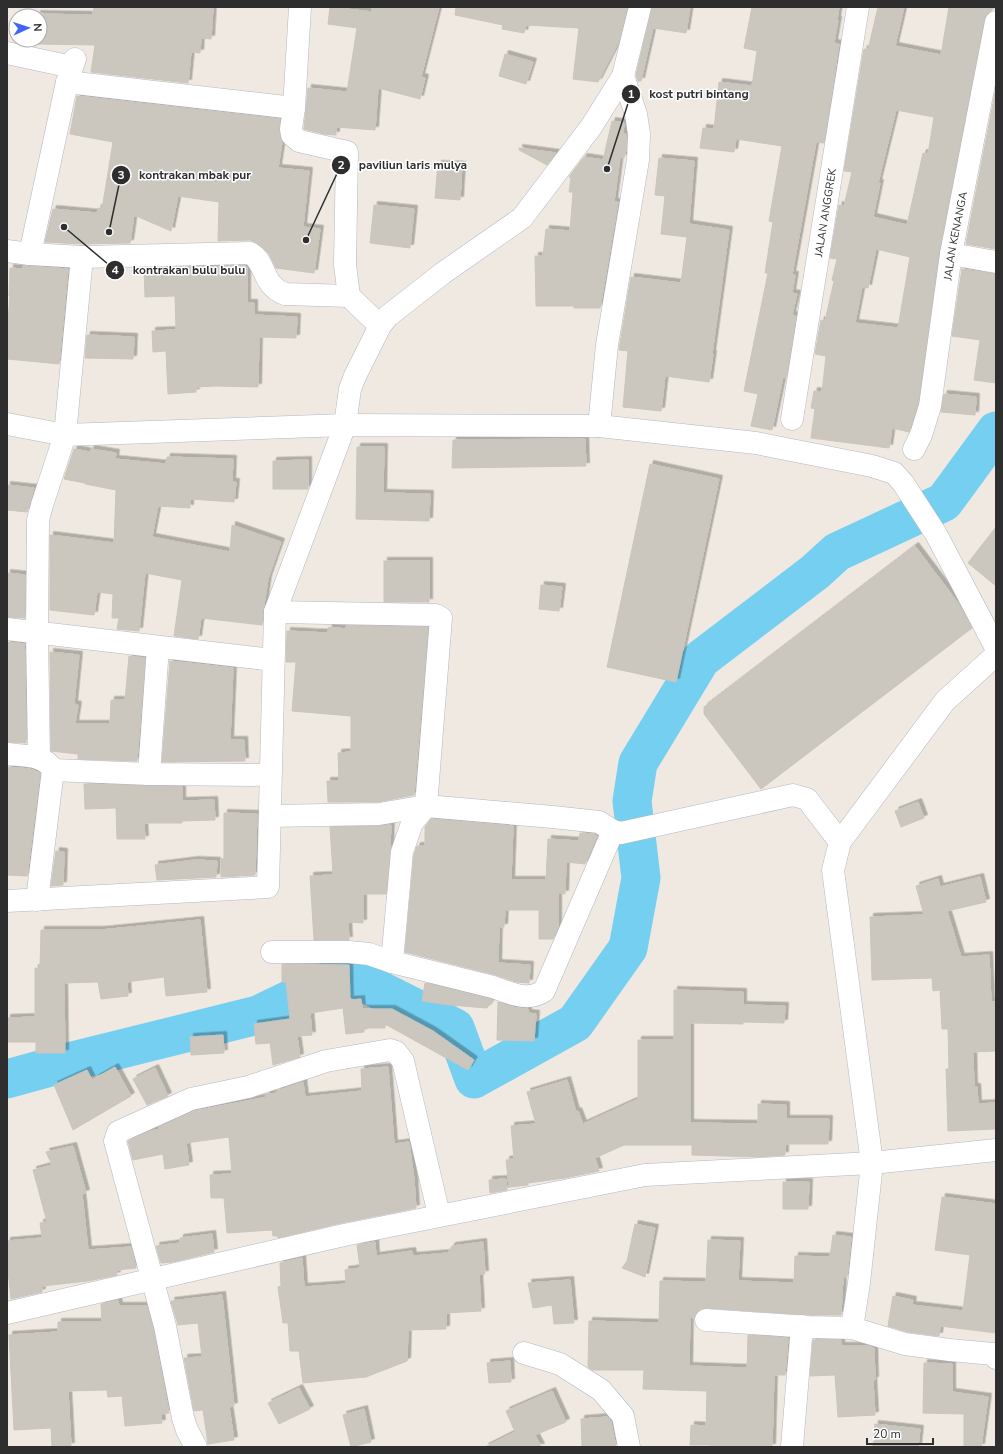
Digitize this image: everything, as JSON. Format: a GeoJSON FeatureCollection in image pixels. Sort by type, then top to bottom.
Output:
{"type":"FeatureCollection","features":[{"type":"Feature","properties":{"kind":"street"},"geometry":{"type":"LineString","coordinates":[[300,7],[294,108],[291,129],[292,135],[299,141],[347,152],[345,265],[349,296],[380,326]]}},
{"type":"Feature","properties":{"kind":"street"},"geometry":{"type":"LineString","coordinates":[[7,902],[268,887],[275,612],[345,425],[350,389],[380,326],[388,316],[443,273],[522,218],[592,127],[623,76],[640,7]]}},
{"type":"Feature","properties":{"kind":"street","name":"JALAN ANGGREK"},"geometry":{"type":"LineString","coordinates":[[792,419],[858,7]]}},
{"type":"Feature","properties":{"kind":"street","name":"JALAN KENANGA"},"geometry":{"type":"LineString","coordinates":[[914,449],[921,435],[930,406],[951,254],[995,28]]}},
{"type":"Feature","properties":{"kind":"street"},"geometry":{"type":"LineString","coordinates":[[7,52],[71,70],[294,108]]}},
{"type":"Feature","properties":{"kind":"street"},"geometry":{"type":"LineString","coordinates":[[30,254],[71,70]]}},
{"type":"Feature","properties":{"kind":"street"},"geometry":{"type":"LineString","coordinates":[[599,426],[607,346],[638,160],[639,134],[636,114],[623,76]]}},
{"type":"Feature","properties":{"kind":"street"},"geometry":{"type":"LineString","coordinates":[[7,251],[82,257],[250,253],[256,256],[266,278],[277,291],[285,294],[349,296]]}},
{"type":"Feature","properties":{"kind":"street"},"geometry":{"type":"LineString","coordinates":[[951,254],[996,262]]}},
{"type":"Feature","properties":{"kind":"street"},"geometry":{"type":"LineString","coordinates":[[37,900],[46,764],[37,633],[38,520],[65,435],[82,257]]}},
{"type":"Feature","properties":{"kind":"street"},"geometry":{"type":"LineString","coordinates":[[7,424],[65,435],[345,425],[599,426],[756,443],[872,466],[894,473],[903,483],[936,534],[996,648]]}},
{"type":"Feature","properties":{"kind":"street"},"geometry":{"type":"LineString","coordinates":[[275,612],[436,615],[441,618],[426,806],[412,822],[402,852],[392,962]]}},
{"type":"Feature","properties":{"kind":"street"},"geometry":{"type":"LineString","coordinates":[[7,629],[273,660]]}},
{"type":"Feature","properties":{"kind":"street"},"geometry":{"type":"LineString","coordinates":[[149,774],[158,647]]}},
{"type":"Feature","properties":{"kind":"street"},"geometry":{"type":"LineString","coordinates":[[852,1328],[859,1283],[872,1163],[833,870],[840,842],[946,701],[996,655]]}},
{"type":"Feature","properties":{"kind":"street"},"geometry":{"type":"LineString","coordinates":[[7,754],[46,764],[149,774],[270,775]]}},
{"type":"Feature","properties":{"kind":"street"},"geometry":{"type":"LineString","coordinates":[[270,816],[379,814],[426,806],[599,822],[618,832],[657,826],[793,795],[807,799],[840,842]]}},
{"type":"Feature","properties":{"kind":"street"},"geometry":{"type":"LineString","coordinates":[[272,952],[357,952],[528,997],[537,996],[544,991],[618,832]]}},
{"type":"Feature","properties":{"kind":"street"},"geometry":{"type":"LineString","coordinates":[[196,1447],[187,1430],[164,1326],[115,1141],[118,1132],[192,1099],[248,1087],[326,1061],[390,1050],[396,1052],[403,1061],[439,1215]]}},
{"type":"Feature","properties":{"kind":"street"},"geometry":{"type":"LineString","coordinates":[[7,1313],[344,1235],[645,1175],[872,1163],[996,1150]]}},
{"type":"Feature","properties":{"kind":"street"},"geometry":{"type":"LineString","coordinates":[[706,1320],[852,1328],[905,1344],[993,1354],[996,1358]]}},
{"type":"Feature","properties":{"kind":"street"},"geometry":{"type":"LineString","coordinates":[[792,1447],[802,1326]]}},
{"type":"Feature","properties":{"kind":"street"},"geometry":{"type":"LineString","coordinates":[[524,1353],[560,1364],[601,1390],[623,1416],[629,1447]]}},
{"type":"Feature","properties":{"kind":"building"},"geometry":{"type":"Polygon","coordinates":[[[94,7],[213,7],[211,39],[201,38],[200,53],[191,52],[188,83],[91,72],[95,45],[48,44],[48,14],[93,15],[94,7]]]}},
{"type":"Feature","properties":{"kind":"building"},"geometry":{"type":"Polygon","coordinates":[[[330,7],[372,12],[372,7],[439,7],[421,77],[425,78],[420,99],[378,88],[375,130],[336,127],[336,135],[324,134],[304,129],[308,88],[347,92],[357,28],[328,24],[330,7]]]}},
{"type":"Feature","properties":{"kind":"building"},"geometry":{"type":"Polygon","coordinates":[[[456,7],[627,7],[619,41],[598,82],[573,79],[579,28],[526,25],[524,33],[502,29],[503,25],[455,15],[456,7]]]}},
{"type":"Feature","properties":{"kind":"building"},"geometry":{"type":"Polygon","coordinates":[[[652,7],[690,7],[686,33],[653,28],[641,81],[638,81],[636,75],[652,7]]]}},
{"type":"Feature","properties":{"kind":"building"},"geometry":{"type":"Polygon","coordinates":[[[752,7],[839,7],[834,43],[839,44],[824,143],[816,142],[792,275],[795,275],[792,293],[797,294],[792,315],[796,316],[786,378],[783,377],[772,430],[751,426],[758,394],[744,391],[768,273],[765,273],[773,222],[769,221],[782,146],[736,139],[734,152],[700,148],[703,128],[714,129],[719,82],[752,86],[757,51],[744,48],[752,7]]]}},
{"type":"Feature","properties":{"kind":"building"},"geometry":{"type":"Polygon","coordinates":[[[878,7],[904,7],[895,46],[941,55],[949,7],[992,7],[992,10],[987,14],[984,20],[939,252],[918,403],[909,432],[892,428],[889,448],[811,438],[815,409],[811,408],[814,391],[822,392],[826,356],[815,354],[821,320],[825,321],[834,281],[832,280],[837,259],[830,258],[839,205],[844,206],[852,172],[844,171],[864,49],[868,50],[878,7]],[[896,110],[878,183],[880,183],[873,217],[907,225],[923,153],[928,154],[934,117],[896,110]],[[876,249],[868,288],[862,287],[855,323],[898,328],[910,257],[876,249]]]}},
{"type":"Feature","properties":{"kind":"building"},"geometry":{"type":"Polygon","coordinates":[[[505,54],[533,62],[526,84],[499,76],[505,54]]]}},
{"type":"Feature","properties":{"kind":"building"},"geometry":{"type":"Polygon","coordinates":[[[996,88],[996,249],[966,244],[996,88]]]}},
{"type":"Feature","properties":{"kind":"building"},"geometry":{"type":"Polygon","coordinates":[[[77,96],[280,119],[279,131],[282,142],[278,168],[309,171],[303,227],[320,229],[314,273],[276,268],[269,254],[257,243],[250,240],[218,241],[219,202],[178,196],[171,231],[134,215],[130,243],[82,244],[45,242],[53,209],[97,213],[98,208],[102,209],[113,142],[70,134],[77,96]]]}},
{"type":"Feature","properties":{"kind":"building"},"geometry":{"type":"Polygon","coordinates":[[[612,121],[624,123],[623,133],[626,134],[626,150],[624,158],[620,157],[614,202],[618,202],[600,308],[536,306],[535,256],[543,256],[546,229],[570,231],[573,192],[569,192],[571,178],[569,177],[584,157],[603,160],[612,121]]]}},
{"type":"Feature","properties":{"kind":"building"},"geometry":{"type":"Polygon","coordinates":[[[519,148],[556,153],[547,165],[519,150],[519,148]]]}},
{"type":"Feature","properties":{"kind":"building"},"geometry":{"type":"Polygon","coordinates":[[[659,158],[694,161],[689,224],[729,230],[709,382],[665,376],[661,411],[623,407],[628,351],[619,350],[631,277],[681,283],[687,237],[661,234],[665,196],[655,195],[659,158]]]}},
{"type":"Feature","properties":{"kind":"building"},"geometry":{"type":"Polygon","coordinates":[[[438,164],[462,165],[460,200],[435,198],[438,164]]]}},
{"type":"Feature","properties":{"kind":"building"},"geometry":{"type":"Polygon","coordinates":[[[374,205],[414,209],[410,248],[370,243],[374,205]]]}},
{"type":"Feature","properties":{"kind":"building"},"geometry":{"type":"Polygon","coordinates":[[[23,266],[68,269],[59,364],[7,359],[10,268],[23,269],[23,266]]]}},
{"type":"Feature","properties":{"kind":"building"},"geometry":{"type":"Polygon","coordinates":[[[246,266],[247,303],[254,303],[254,315],[297,317],[296,338],[259,337],[258,387],[196,387],[196,392],[168,394],[166,351],[153,352],[152,331],[176,330],[175,296],[145,297],[144,268],[246,266]]]}},
{"type":"Feature","properties":{"kind":"building"},"geometry":{"type":"Polygon","coordinates":[[[962,269],[996,274],[996,383],[974,380],[980,340],[952,336],[962,269]]]}},
{"type":"Feature","properties":{"kind":"building"},"geometry":{"type":"Polygon","coordinates":[[[87,335],[134,337],[133,359],[85,358],[87,335]]]}},
{"type":"Feature","properties":{"kind":"building"},"geometry":{"type":"Polygon","coordinates":[[[944,394],[976,397],[975,415],[941,412],[944,394]]]}},
{"type":"Feature","properties":{"kind":"building"},"geometry":{"type":"Polygon","coordinates":[[[585,439],[586,466],[452,468],[453,440],[585,439]]]}},
{"type":"Feature","properties":{"kind":"building"},"geometry":{"type":"Polygon","coordinates":[[[357,447],[384,447],[383,493],[430,494],[429,521],[356,519],[357,447]]]}},
{"type":"Feature","properties":{"kind":"building"},"geometry":{"type":"Polygon","coordinates":[[[74,449],[90,452],[91,449],[116,453],[115,459],[166,464],[167,457],[233,459],[232,482],[236,482],[234,502],[190,499],[190,508],[158,506],[152,537],[230,552],[232,525],[281,542],[268,579],[262,625],[201,618],[198,639],[174,636],[182,580],[145,573],[139,631],[117,629],[119,618],[112,618],[113,594],[97,592],[94,615],[50,610],[50,535],[114,543],[116,490],[64,479],[74,449]]]}},
{"type":"Feature","properties":{"kind":"building"},"geometry":{"type":"Polygon","coordinates":[[[308,460],[308,489],[273,489],[273,461],[308,460]]]}},
{"type":"Feature","properties":{"kind":"building"},"geometry":{"type":"Polygon","coordinates":[[[650,464],[719,479],[676,682],[607,667],[650,464]]]}},
{"type":"Feature","properties":{"kind":"building"},"geometry":{"type":"Polygon","coordinates":[[[7,485],[34,488],[27,512],[7,510],[7,485]]]}},
{"type":"Feature","properties":{"kind":"building"},"geometry":{"type":"Polygon","coordinates":[[[996,527],[996,586],[968,563],[996,527]]]}},
{"type":"Feature","properties":{"kind":"building"},"geometry":{"type":"Polygon","coordinates":[[[915,546],[958,603],[972,628],[761,789],[704,714],[704,707],[915,546]]]}},
{"type":"Feature","properties":{"kind":"building"},"geometry":{"type":"Polygon","coordinates":[[[384,561],[429,561],[429,602],[384,602],[384,561]]]}},
{"type":"Feature","properties":{"kind":"building"},"geometry":{"type":"Polygon","coordinates":[[[7,573],[25,575],[25,618],[7,617],[7,573]]]}},
{"type":"Feature","properties":{"kind":"building"},"geometry":{"type":"Polygon","coordinates":[[[541,585],[562,587],[559,611],[539,609],[541,585]]]}},
{"type":"Feature","properties":{"kind":"building"},"geometry":{"type":"Polygon","coordinates":[[[346,626],[428,627],[414,795],[378,802],[328,802],[327,781],[339,781],[338,753],[351,752],[351,716],[292,711],[296,662],[286,662],[287,631],[328,633],[329,627],[346,629],[346,626]]]}},
{"type":"Feature","properties":{"kind":"building"},"geometry":{"type":"Polygon","coordinates":[[[7,642],[25,644],[26,743],[7,742],[7,642]]]}},
{"type":"Feature","properties":{"kind":"building"},"geometry":{"type":"Polygon","coordinates":[[[50,652],[79,655],[74,704],[78,705],[75,724],[110,724],[111,700],[125,700],[129,656],[145,658],[137,761],[78,759],[78,754],[51,751],[50,652]]]}},
{"type":"Feature","properties":{"kind":"building"},"geometry":{"type":"Polygon","coordinates":[[[170,661],[233,668],[230,740],[244,740],[245,761],[162,762],[170,661]]]}},
{"type":"Feature","properties":{"kind":"building"},"geometry":{"type":"Polygon","coordinates":[[[7,767],[30,769],[40,773],[27,876],[7,875],[7,767]]]}},
{"type":"Feature","properties":{"kind":"building"},"geometry":{"type":"Polygon","coordinates":[[[84,784],[182,787],[182,801],[214,800],[215,820],[182,821],[182,823],[144,823],[145,839],[117,839],[116,808],[85,809],[84,784]]]}},
{"type":"Feature","properties":{"kind":"building"},"geometry":{"type":"Polygon","coordinates":[[[918,802],[924,818],[901,827],[895,811],[918,802]]]}},
{"type":"Feature","properties":{"kind":"building"},"geometry":{"type":"Polygon","coordinates":[[[224,813],[257,814],[255,875],[221,877],[221,859],[224,859],[224,813]]]}},
{"type":"Feature","properties":{"kind":"building"},"geometry":{"type":"Polygon","coordinates":[[[431,819],[513,826],[511,880],[546,880],[548,839],[579,841],[580,833],[595,834],[597,836],[585,864],[566,862],[565,894],[558,893],[558,927],[553,939],[539,939],[539,910],[505,910],[504,927],[499,927],[498,963],[530,965],[529,983],[516,982],[496,975],[405,952],[414,855],[417,846],[425,846],[425,827],[431,819]]]}},
{"type":"Feature","properties":{"kind":"building"},"geometry":{"type":"Polygon","coordinates":[[[391,825],[391,846],[386,894],[363,894],[363,923],[348,922],[349,940],[314,940],[310,876],[333,875],[330,827],[391,825]]]}},
{"type":"Feature","properties":{"kind":"building"},"geometry":{"type":"Polygon","coordinates":[[[56,851],[64,852],[63,885],[51,886],[56,851]]]}},
{"type":"Feature","properties":{"kind":"building"},"geometry":{"type":"Polygon","coordinates":[[[195,860],[217,861],[216,877],[157,880],[155,865],[195,860]]]}},
{"type":"Feature","properties":{"kind":"building"},"geometry":{"type":"Polygon","coordinates":[[[980,877],[986,902],[947,911],[961,957],[989,955],[991,1002],[996,1002],[996,1051],[973,1052],[974,1087],[977,1087],[978,1104],[995,1103],[996,1129],[948,1131],[946,1069],[949,1069],[948,1029],[942,1029],[940,990],[933,991],[932,978],[872,980],[870,917],[924,915],[916,886],[938,879],[940,887],[980,877]]]}},
{"type":"Feature","properties":{"kind":"building"},"geometry":{"type":"Polygon","coordinates":[[[200,920],[207,992],[166,996],[164,977],[127,982],[128,996],[101,999],[98,982],[64,983],[65,1053],[36,1053],[36,1042],[7,1042],[7,1018],[35,1017],[35,968],[40,968],[41,930],[101,930],[200,920]]]}},
{"type":"Feature","properties":{"kind":"building"},"geometry":{"type":"Polygon","coordinates":[[[282,964],[349,965],[350,1000],[361,999],[362,1009],[392,1009],[433,1031],[474,1060],[468,1070],[385,1024],[385,1028],[364,1028],[364,1032],[346,1034],[343,1008],[310,1013],[312,1035],[297,1036],[300,1057],[273,1065],[270,1043],[256,1044],[254,1024],[290,1019],[286,982],[282,982],[282,964]]]}},
{"type":"Feature","properties":{"kind":"building"},"geometry":{"type":"Polygon","coordinates":[[[425,983],[493,1000],[487,1008],[422,1001],[425,983]]]}},
{"type":"Feature","properties":{"kind":"building"},"geometry":{"type":"Polygon","coordinates":[[[674,990],[743,992],[743,1005],[785,1006],[784,1023],[690,1023],[690,1123],[758,1124],[758,1104],[786,1105],[786,1119],[829,1119],[828,1144],[785,1144],[785,1155],[757,1157],[692,1155],[692,1145],[624,1145],[595,1158],[599,1171],[565,1178],[528,1183],[528,1185],[509,1187],[506,1160],[514,1159],[511,1126],[536,1124],[527,1092],[567,1080],[576,1112],[578,1111],[583,1124],[638,1099],[638,1040],[674,1040],[674,990]]]}},
{"type":"Feature","properties":{"kind":"building"},"geometry":{"type":"Polygon","coordinates":[[[498,1002],[516,1008],[528,1009],[528,1013],[536,1014],[534,1041],[497,1040],[498,1002]]]}},
{"type":"Feature","properties":{"kind":"building"},"geometry":{"type":"Polygon","coordinates":[[[223,1035],[224,1053],[191,1055],[190,1037],[223,1035]]]}},
{"type":"Feature","properties":{"kind":"building"},"geometry":{"type":"Polygon","coordinates":[[[115,1067],[131,1096],[73,1130],[54,1085],[87,1070],[92,1080],[115,1067]]]}},
{"type":"Feature","properties":{"kind":"building"},"geometry":{"type":"Polygon","coordinates":[[[388,1067],[394,1144],[409,1142],[416,1208],[341,1223],[278,1238],[278,1236],[273,1236],[272,1230],[227,1233],[224,1198],[211,1198],[210,1175],[232,1174],[229,1137],[186,1143],[189,1165],[165,1169],[163,1154],[133,1160],[128,1141],[150,1131],[160,1129],[159,1127],[195,1111],[267,1097],[266,1095],[277,1093],[277,1091],[303,1082],[305,1097],[362,1091],[361,1069],[388,1067]]]}},
{"type":"Feature","properties":{"kind":"building"},"geometry":{"type":"Polygon","coordinates":[[[155,1068],[168,1096],[147,1105],[133,1079],[155,1068]]]}},
{"type":"Feature","properties":{"kind":"building"},"geometry":{"type":"Polygon","coordinates":[[[73,1146],[86,1193],[82,1194],[88,1250],[131,1247],[136,1268],[117,1270],[117,1275],[88,1281],[42,1286],[42,1292],[11,1299],[7,1262],[7,1241],[42,1238],[40,1223],[47,1222],[33,1170],[52,1165],[46,1152],[73,1146]]]}},
{"type":"Feature","properties":{"kind":"building"},"geometry":{"type":"Polygon","coordinates":[[[506,1179],[507,1190],[490,1193],[489,1180],[506,1179]]]}},
{"type":"Feature","properties":{"kind":"building"},"geometry":{"type":"Polygon","coordinates":[[[783,1182],[809,1182],[808,1209],[783,1209],[783,1182]]]}},
{"type":"Feature","properties":{"kind":"building"},"geometry":{"type":"Polygon","coordinates":[[[942,1197],[996,1204],[996,1333],[940,1326],[939,1336],[908,1332],[888,1326],[893,1296],[913,1300],[912,1305],[963,1311],[970,1255],[935,1250],[942,1197]]]}},
{"type":"Feature","properties":{"kind":"building"},"geometry":{"type":"Polygon","coordinates":[[[635,1224],[655,1228],[645,1277],[622,1268],[627,1261],[635,1224]]]}},
{"type":"Feature","properties":{"kind":"building"},"geometry":{"type":"Polygon","coordinates":[[[212,1234],[214,1252],[173,1262],[161,1263],[156,1246],[180,1243],[180,1238],[212,1234]]]}},
{"type":"Feature","properties":{"kind":"building"},"geometry":{"type":"Polygon","coordinates":[[[833,1235],[851,1237],[847,1277],[843,1277],[841,1315],[810,1315],[707,1308],[700,1309],[694,1318],[690,1317],[689,1366],[747,1368],[748,1335],[788,1338],[785,1375],[774,1375],[772,1447],[710,1447],[710,1445],[690,1445],[691,1425],[706,1426],[707,1391],[643,1389],[644,1370],[592,1370],[588,1367],[589,1321],[659,1323],[660,1281],[706,1282],[708,1240],[740,1241],[738,1281],[794,1283],[795,1256],[830,1257],[833,1235]]]}},
{"type":"Feature","properties":{"kind":"building"},"geometry":{"type":"Polygon","coordinates":[[[375,1242],[376,1256],[412,1251],[413,1256],[448,1253],[452,1246],[483,1242],[485,1274],[479,1274],[481,1311],[446,1313],[446,1329],[408,1330],[407,1361],[366,1377],[303,1383],[299,1351],[290,1351],[288,1323],[283,1323],[278,1287],[281,1286],[280,1263],[302,1258],[304,1287],[346,1284],[345,1270],[360,1268],[357,1245],[375,1242]]]}},
{"type":"Feature","properties":{"kind":"building"},"geometry":{"type":"Polygon","coordinates":[[[570,1280],[574,1323],[554,1324],[552,1305],[533,1308],[528,1283],[570,1280]]]}},
{"type":"Feature","properties":{"kind":"building"},"geometry":{"type":"Polygon","coordinates":[[[222,1295],[234,1406],[229,1407],[234,1440],[208,1444],[203,1410],[194,1411],[184,1358],[202,1357],[198,1323],[178,1325],[171,1301],[222,1295]]]}},
{"type":"Feature","properties":{"kind":"building"},"geometry":{"type":"Polygon","coordinates":[[[118,1300],[119,1306],[147,1306],[153,1329],[169,1413],[161,1414],[162,1423],[125,1426],[122,1396],[108,1397],[107,1390],[68,1391],[71,1446],[52,1447],[51,1428],[14,1430],[9,1335],[58,1332],[58,1322],[102,1322],[101,1304],[118,1300]]]}},
{"type":"Feature","properties":{"kind":"building"},"geometry":{"type":"Polygon","coordinates":[[[813,1340],[841,1340],[841,1346],[868,1346],[874,1348],[875,1380],[873,1380],[875,1415],[838,1417],[835,1375],[810,1376],[813,1340]]]}},
{"type":"Feature","properties":{"kind":"building"},"geometry":{"type":"Polygon","coordinates":[[[510,1361],[511,1382],[489,1383],[487,1363],[510,1361]]]}},
{"type":"Feature","properties":{"kind":"building"},"geometry":{"type":"Polygon","coordinates":[[[924,1363],[952,1364],[952,1392],[988,1397],[981,1447],[964,1447],[964,1414],[923,1413],[924,1363]]]}},
{"type":"Feature","properties":{"kind":"building"},"geometry":{"type":"Polygon","coordinates":[[[299,1388],[310,1409],[279,1424],[268,1403],[299,1388]]]}},
{"type":"Feature","properties":{"kind":"building"},"geometry":{"type":"Polygon","coordinates":[[[552,1391],[566,1422],[535,1435],[541,1447],[485,1447],[515,1432],[506,1411],[552,1391]]]}},
{"type":"Feature","properties":{"kind":"building"},"geometry":{"type":"Polygon","coordinates":[[[364,1409],[371,1442],[351,1447],[343,1415],[364,1409]]]}},
{"type":"Feature","properties":{"kind":"building"},"geometry":{"type":"Polygon","coordinates":[[[608,1417],[611,1422],[616,1447],[582,1447],[581,1419],[608,1417]]]}},
{"type":"Feature","properties":{"kind":"building"},"geometry":{"type":"Polygon","coordinates":[[[875,1424],[920,1429],[918,1447],[873,1447],[875,1424]]]}},
{"type":"Feature","properties":{"kind":"waterway"},"geometry":{"type":"LineString","coordinates":[[7,1079],[258,1015],[345,973],[455,1028],[474,1079],[575,1023],[628,948],[641,878],[632,801],[638,763],[701,659],[815,572],[837,552],[944,502],[996,431]]}},
{"type":"Feature","properties":{"kind":"place","name":"kost putri bintang"},"geometry":{"type":"Point","coordinates":[607,169]}},
{"type":"Feature","properties":{"kind":"place","name":"kontrakan bulu bulu"},"geometry":{"type":"Point","coordinates":[64,227]}},
{"type":"Feature","properties":{"kind":"place","name":"kontrakan mbak pur"},"geometry":{"type":"Point","coordinates":[109,232]}},
{"type":"Feature","properties":{"kind":"place","name":"paviliun laris mulya"},"geometry":{"type":"Point","coordinates":[306,240]}}]}
